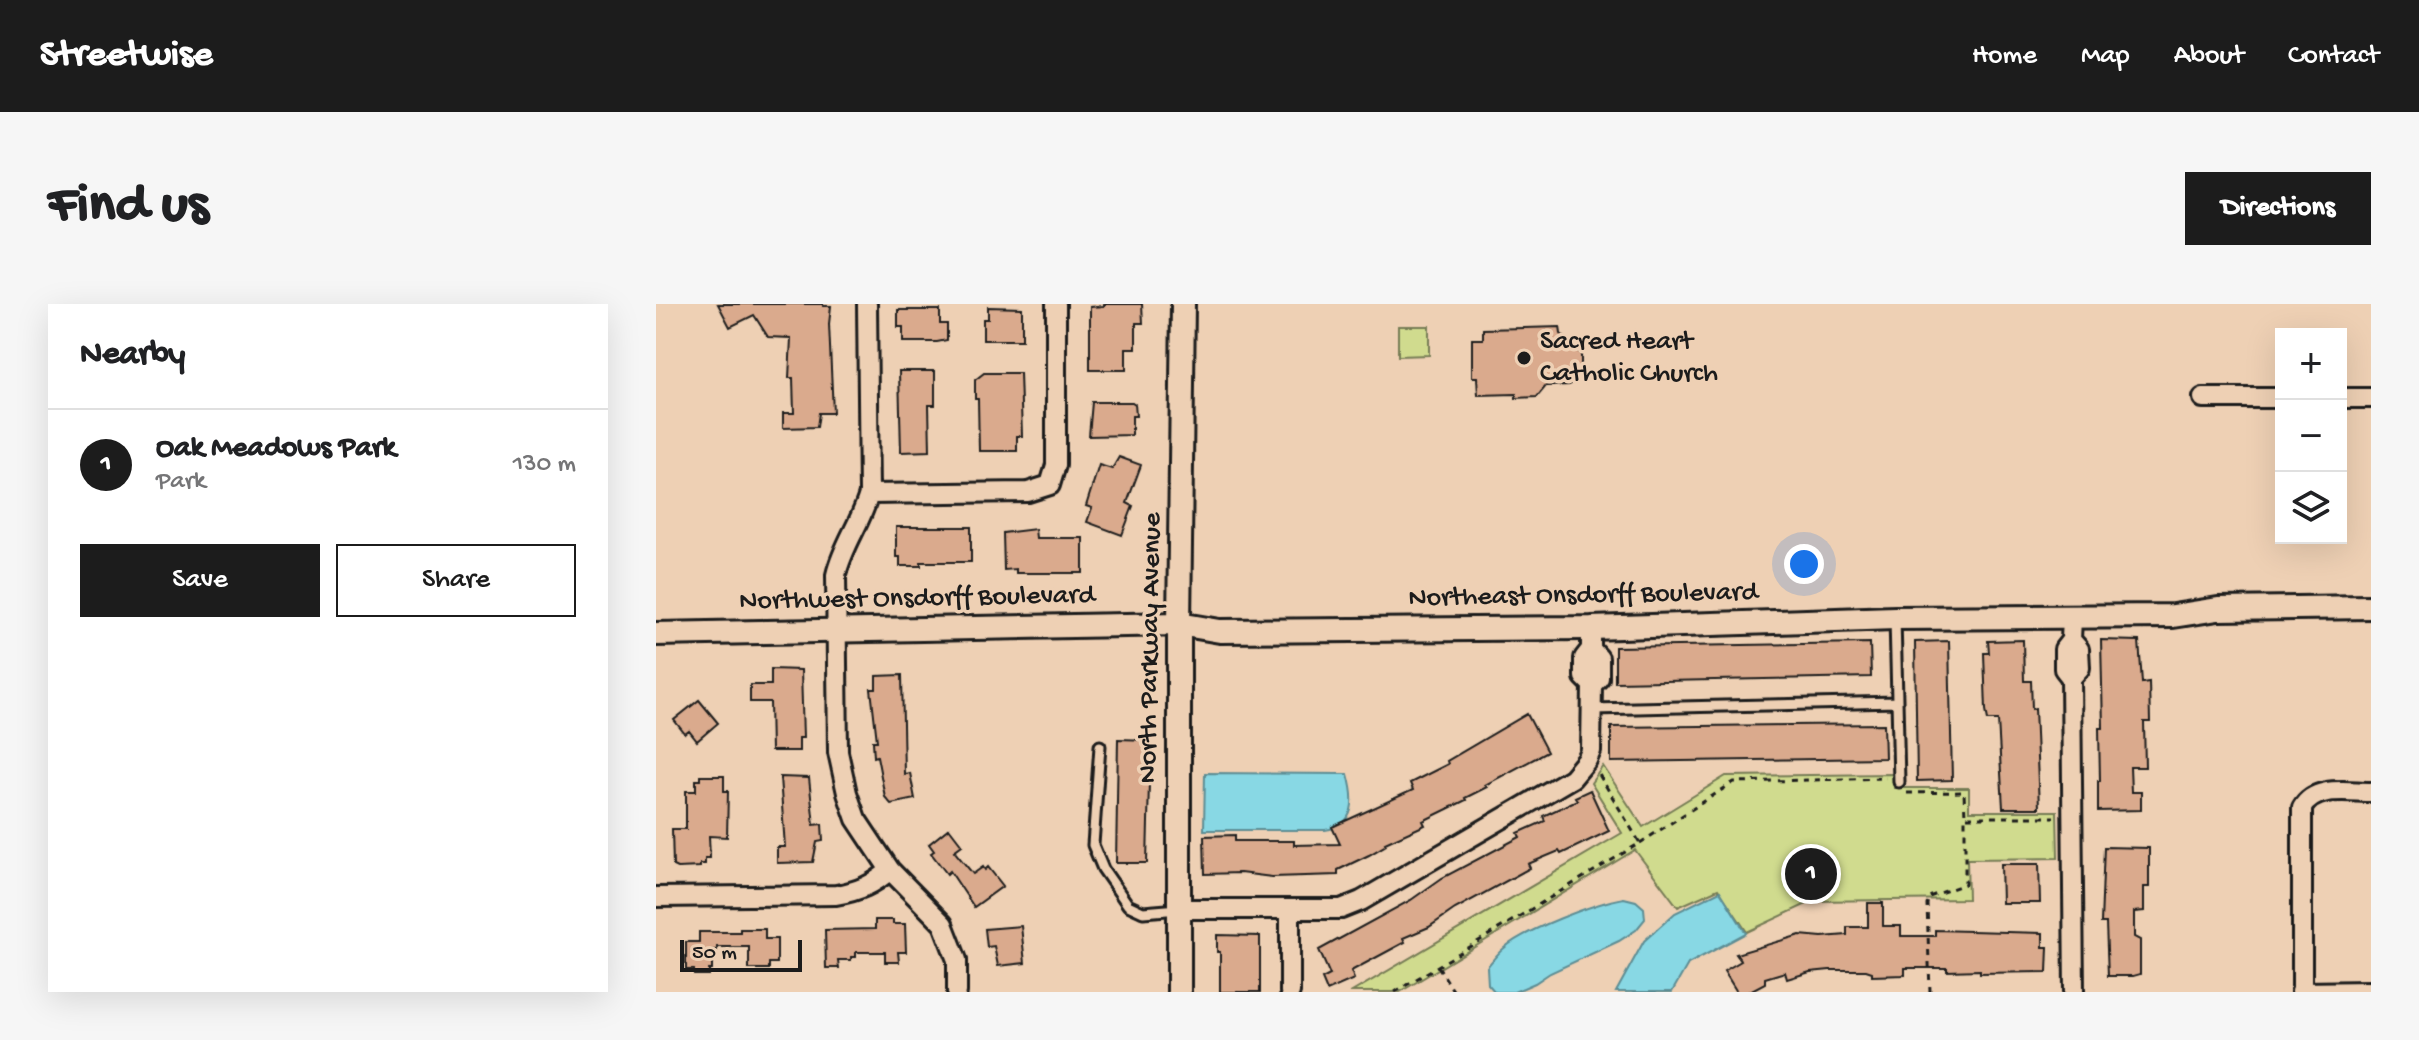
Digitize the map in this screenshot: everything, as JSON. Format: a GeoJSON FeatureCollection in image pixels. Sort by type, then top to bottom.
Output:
{"type":"FeatureCollection","features":[{"type":"Feature","properties":{"kind":"street"},"geometry":{"type":"LineString","coordinates":[[867,304],[869,494],[864,512],[841,555],[836,575],[838,752],[856,819],[890,870],[943,924],[957,960],[957,992]]}},
{"type":"Feature","properties":{"kind":"street"},"geometry":{"type":"LineString","coordinates":[[869,494],[1028,492],[1050,485],[1056,465],[1056,304]]}},
{"type":"Feature","properties":{"kind":"street","name":"North Parkway Avenue"},"geometry":{"type":"LineString","coordinates":[[1179,992],[1183,304]]}},
{"type":"Feature","properties":{"kind":"street"},"geometry":{"type":"LineString","coordinates":[[2203,398],[2275,398]]}},
{"type":"Feature","properties":{"kind":"street"},"geometry":{"type":"LineString","coordinates":[[2347,398],[2371,398]]}},
{"type":"Feature","properties":{"kind":"street","name":"Northeast Onsdorff Boulevard"},"geometry":{"type":"LineString","coordinates":[[1179,624],[1220,631],[1591,639],[1895,618],[2173,616],[2218,609],[2371,607]]}},
{"type":"Feature","properties":{"kind":"street"},"geometry":{"type":"LineString","coordinates":[[2072,617],[2071,640],[2079,649],[2080,668],[2071,678],[2074,992]]}},
{"type":"Feature","properties":{"kind":"street","name":"Northwest Onsdorff Boulevard"},"geometry":{"type":"LineString","coordinates":[[656,634],[1179,624]]}},
{"type":"Feature","properties":{"kind":"street"},"geometry":{"type":"LineString","coordinates":[[1179,909],[1341,909],[1361,901],[1572,778],[1587,760],[1592,739],[1592,685],[1599,678],[1599,658],[1591,639]]}},
{"type":"Feature","properties":{"kind":"street"},"geometry":{"type":"LineString","coordinates":[[2371,792],[2320,793],[2306,801],[2300,815],[2302,992],[2371,991]]}},
{"type":"Feature","properties":{"kind":"street"},"geometry":{"type":"LineString","coordinates":[[656,897],[836,895],[874,884],[890,870]]}},
{"type":"Feature","properties":{"kind":"street"},"geometry":{"type":"LineString","coordinates":[[1290,910],[1290,992]]}},
{"type":"Feature","properties":{"kind":"lane"},"geometry":{"type":"LineString","coordinates":[[1895,618],[1899,782]]}},
{"type":"Feature","properties":{"kind":"lane"},"geometry":{"type":"LineString","coordinates":[[1592,709],[1897,702]]}},
{"type":"Feature","properties":{"kind":"lane"},"geometry":{"type":"LineString","coordinates":[[1100,746],[1093,845],[1103,869],[1128,905],[1143,912],[1179,909]]}},
{"type":"Feature","properties":{"kind":"path"},"geometry":{"type":"LineString","coordinates":[[1587,760],[1640,843]]}},
{"type":"Feature","properties":{"kind":"path"},"geometry":{"type":"LineString","coordinates":[[1395,992],[1734,782],[1889,778]]}},
{"type":"Feature","properties":{"kind":"path"},"geometry":{"type":"LineString","coordinates":[[1904,793],[1964,792],[1965,884],[1929,897],[1927,904],[1930,992]]}},
{"type":"Feature","properties":{"kind":"path"},"geometry":{"type":"LineString","coordinates":[[1965,817],[2073,816]]}},
{"type":"Feature","properties":{"kind":"path"},"geometry":{"type":"LineString","coordinates":[[1438,966],[1454,992]]}},
{"type":"Feature","properties":{"kind":"green space"},"geometry":{"type":"Polygon","coordinates":[[[1398,326],[1429,326],[1429,355],[1398,356],[1398,326]]]}},
{"type":"Feature","properties":{"kind":"green space"},"geometry":{"type":"Polygon","coordinates":[[[1603,766],[1643,827],[1726,776],[1893,774],[1894,788],[1969,788],[1969,811],[2057,811],[2058,858],[1967,859],[1968,899],[1813,901],[1747,932],[1718,889],[1678,907],[1635,850],[1400,992],[1352,992],[1622,833],[1591,783],[1603,766]]]}},
{"type":"Feature","properties":{"kind":"water"},"geometry":{"type":"Polygon","coordinates":[[[1205,773],[1348,774],[1352,793],[1351,810],[1343,823],[1325,830],[1204,830],[1205,773]]]}},
{"type":"Feature","properties":{"kind":"water"},"geometry":{"type":"Polygon","coordinates":[[[1720,891],[1746,933],[1688,964],[1672,992],[1616,992],[1644,941],[1675,913],[1720,891]]]}},
{"type":"Feature","properties":{"kind":"water"},"geometry":{"type":"Polygon","coordinates":[[[1624,898],[1636,901],[1644,908],[1645,919],[1636,930],[1619,941],[1514,992],[1495,992],[1488,984],[1487,967],[1513,942],[1560,918],[1624,898]]]}},
{"type":"Feature","properties":{"kind":"building"},"geometry":{"type":"Polygon","coordinates":[[[718,304],[831,306],[833,413],[819,413],[817,427],[783,428],[783,413],[794,413],[793,378],[789,378],[791,338],[768,337],[754,315],[730,327],[718,304]]]}},
{"type":"Feature","properties":{"kind":"building"},"geometry":{"type":"Polygon","coordinates":[[[1142,304],[1143,323],[1136,323],[1136,348],[1126,348],[1126,370],[1090,370],[1090,307],[1142,304]]]}},
{"type":"Feature","properties":{"kind":"building"},"geometry":{"type":"Polygon","coordinates":[[[988,307],[1022,308],[1022,340],[983,340],[983,319],[988,319],[988,307]]]}},
{"type":"Feature","properties":{"kind":"building"},"geometry":{"type":"Polygon","coordinates":[[[898,310],[940,310],[940,324],[947,324],[947,340],[903,342],[903,327],[898,327],[898,310]]]}},
{"type":"Feature","properties":{"kind":"building","name":"Sacred Heart Catholic Church"},"geometry":{"type":"Polygon","coordinates":[[[1560,327],[1561,334],[1581,354],[1581,364],[1588,374],[1569,385],[1546,386],[1537,397],[1478,395],[1477,377],[1472,377],[1472,339],[1483,339],[1483,329],[1560,327]]]}},
{"type":"Feature","properties":{"kind":"building"},"geometry":{"type":"Polygon","coordinates":[[[899,371],[935,371],[935,405],[929,405],[930,451],[901,452],[899,371]]]}},
{"type":"Feature","properties":{"kind":"building"},"geometry":{"type":"Polygon","coordinates":[[[984,373],[1020,373],[1022,436],[1017,436],[1017,451],[979,451],[975,380],[984,373]]]}},
{"type":"Feature","properties":{"kind":"building"},"geometry":{"type":"Polygon","coordinates":[[[1092,402],[1135,404],[1132,435],[1089,436],[1092,402]]]}},
{"type":"Feature","properties":{"kind":"building"},"geometry":{"type":"Polygon","coordinates":[[[1119,457],[1141,465],[1127,503],[1133,506],[1122,535],[1087,522],[1092,508],[1086,506],[1099,465],[1112,469],[1119,457]]]}},
{"type":"Feature","properties":{"kind":"building"},"geometry":{"type":"Polygon","coordinates":[[[896,527],[971,527],[971,562],[921,562],[921,566],[900,566],[900,557],[896,557],[896,527]]]}},
{"type":"Feature","properties":{"kind":"building"},"geometry":{"type":"Polygon","coordinates":[[[1035,529],[1036,538],[1083,538],[1083,573],[1016,573],[1016,569],[1004,570],[1003,533],[1035,529]]]}},
{"type":"Feature","properties":{"kind":"building"},"geometry":{"type":"Polygon","coordinates":[[[2023,640],[2024,681],[2031,681],[2032,709],[2035,708],[2039,808],[2003,808],[1998,720],[1988,720],[1984,653],[1989,653],[1988,641],[2023,640]]]}},
{"type":"Feature","properties":{"kind":"building"},"geometry":{"type":"Polygon","coordinates":[[[2101,640],[2139,641],[2142,683],[2149,682],[2150,722],[2144,722],[2145,767],[2130,767],[2131,792],[2141,792],[2141,810],[2098,811],[2099,728],[2103,728],[2101,640]]]}},
{"type":"Feature","properties":{"kind":"building"},"geometry":{"type":"Polygon","coordinates":[[[1949,641],[1952,780],[1917,781],[1915,642],[1949,641]]]}},
{"type":"Feature","properties":{"kind":"building"},"geometry":{"type":"Polygon","coordinates":[[[1870,643],[1871,677],[1615,682],[1615,647],[1870,643]]]}},
{"type":"Feature","properties":{"kind":"building"},"geometry":{"type":"Polygon","coordinates":[[[771,669],[801,670],[803,738],[799,738],[799,751],[771,751],[770,702],[750,702],[750,685],[771,685],[771,669]]]}},
{"type":"Feature","properties":{"kind":"building"},"geometry":{"type":"Polygon","coordinates":[[[902,675],[904,774],[910,773],[915,799],[891,804],[885,797],[877,756],[874,757],[873,741],[877,741],[871,689],[876,689],[876,676],[902,675]]]}},
{"type":"Feature","properties":{"kind":"building"},"geometry":{"type":"Polygon","coordinates":[[[699,700],[718,723],[697,741],[689,731],[685,734],[674,720],[699,700]]]}},
{"type":"Feature","properties":{"kind":"building"},"geometry":{"type":"Polygon","coordinates":[[[1527,714],[1547,752],[1485,785],[1487,787],[1466,800],[1423,821],[1425,825],[1338,870],[1338,875],[1272,877],[1240,873],[1205,874],[1204,836],[1235,835],[1235,841],[1294,841],[1294,845],[1340,844],[1332,827],[1413,790],[1410,783],[1448,764],[1447,761],[1527,714]]]}},
{"type":"Feature","properties":{"kind":"building"},"geometry":{"type":"Polygon","coordinates":[[[1884,724],[1885,758],[1611,762],[1611,727],[1884,724]]]}},
{"type":"Feature","properties":{"kind":"building"},"geometry":{"type":"Polygon","coordinates":[[[1118,739],[1150,740],[1147,863],[1116,863],[1118,739]]]}},
{"type":"Feature","properties":{"kind":"building"},"geometry":{"type":"Polygon","coordinates":[[[700,776],[724,776],[724,791],[728,791],[727,837],[709,836],[710,858],[705,858],[705,864],[677,868],[673,866],[672,829],[686,829],[686,791],[696,791],[696,780],[700,780],[700,776]]]}},
{"type":"Feature","properties":{"kind":"building"},"geometry":{"type":"Polygon","coordinates":[[[780,777],[809,778],[814,825],[822,824],[823,841],[817,842],[813,862],[777,863],[777,847],[785,847],[780,777]]]}},
{"type":"Feature","properties":{"kind":"building"},"geometry":{"type":"Polygon","coordinates":[[[1590,790],[1609,831],[1561,854],[1559,851],[1528,864],[1530,868],[1455,909],[1429,927],[1403,938],[1405,942],[1351,971],[1354,979],[1327,991],[1322,979],[1330,975],[1319,950],[1411,900],[1442,878],[1520,837],[1518,833],[1545,821],[1543,816],[1577,800],[1575,797],[1590,790]]]}},
{"type":"Feature","properties":{"kind":"building"},"geometry":{"type":"Polygon","coordinates":[[[949,828],[962,845],[954,851],[973,874],[988,867],[1003,886],[974,907],[950,871],[947,874],[931,853],[934,851],[929,844],[949,828]]]}},
{"type":"Feature","properties":{"kind":"building"},"geometry":{"type":"Polygon","coordinates":[[[2104,847],[2149,848],[2149,887],[2144,887],[2144,911],[2134,912],[2134,937],[2140,940],[2140,974],[2133,976],[2108,976],[2106,923],[2101,923],[2104,847]]]}},
{"type":"Feature","properties":{"kind":"building"},"geometry":{"type":"Polygon","coordinates":[[[2001,864],[2039,864],[2040,903],[2002,903],[2001,864]]]}},
{"type":"Feature","properties":{"kind":"building"},"geometry":{"type":"Polygon","coordinates":[[[1868,903],[1883,903],[1883,926],[1901,926],[1901,936],[1935,936],[1935,930],[2043,933],[2043,947],[2048,947],[2047,972],[1980,973],[1980,970],[1905,968],[1905,975],[1872,976],[1872,972],[1866,970],[1830,970],[1787,979],[1785,972],[1765,978],[1765,983],[1748,992],[1737,992],[1724,971],[1741,961],[1736,954],[1800,935],[1847,935],[1847,927],[1868,927],[1868,903]]]}},
{"type":"Feature","properties":{"kind":"building"},"geometry":{"type":"Polygon","coordinates":[[[875,920],[905,924],[906,952],[898,952],[899,962],[885,962],[885,952],[856,952],[856,957],[851,957],[851,960],[838,960],[839,968],[826,968],[825,930],[875,929],[875,920]]]}},
{"type":"Feature","properties":{"kind":"building"},"geometry":{"type":"Polygon","coordinates":[[[1021,926],[1025,963],[998,966],[994,946],[987,947],[985,929],[1021,926]]]}},
{"type":"Feature","properties":{"kind":"building"},"geometry":{"type":"Polygon","coordinates":[[[740,929],[765,929],[765,939],[777,939],[777,963],[769,963],[769,969],[749,969],[749,947],[717,947],[717,950],[712,950],[709,975],[694,975],[694,970],[686,970],[686,942],[699,942],[699,932],[740,932],[740,929]]]}},
{"type":"Feature","properties":{"kind":"building"},"geometry":{"type":"Polygon","coordinates":[[[1217,935],[1260,936],[1260,992],[1220,992],[1217,935]]]}},
{"type":"Feature","properties":{"kind":"place","name":"Sacred Heart Catholic Church"},"geometry":{"type":"Point","coordinates":[1524,358]}},
{"type":"Feature","properties":{"kind":"place","name":"Oak Meadows Park"},"geometry":{"type":"Point","coordinates":[1811,874]}}]}
